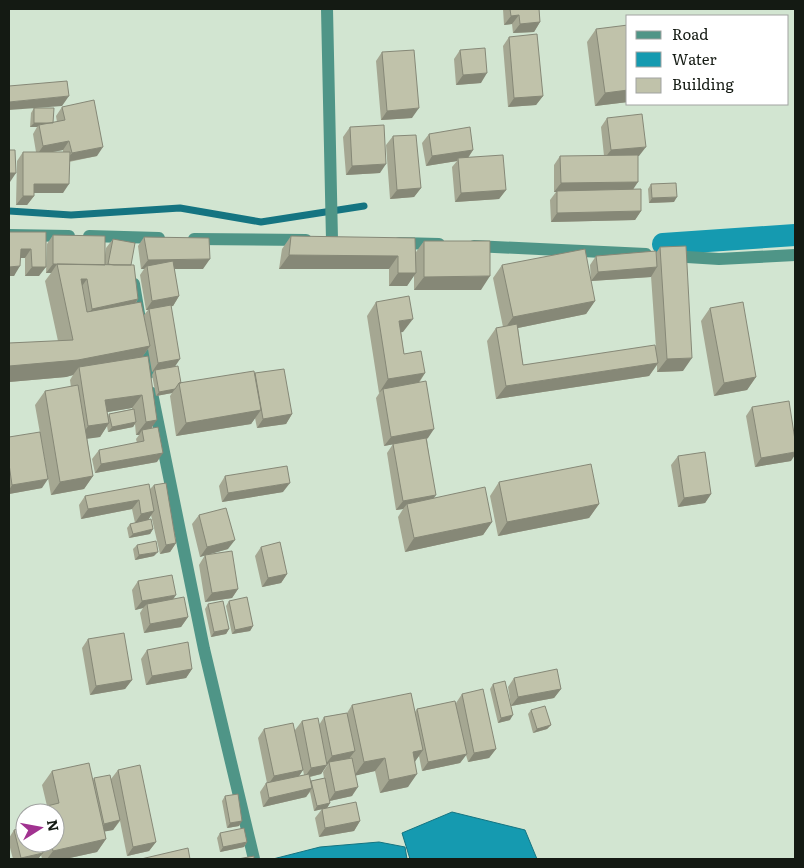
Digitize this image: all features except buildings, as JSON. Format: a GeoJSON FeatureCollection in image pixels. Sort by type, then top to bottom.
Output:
{"type":"FeatureCollection","features":[{"type":"Feature","properties":{"kind":"street"},"geometry":{"type":"LineString","coordinates":[[9,234],[128,242],[336,240],[333,223],[327,9]]}},
{"type":"Feature","properties":{"kind":"street"},"geometry":{"type":"LineString","coordinates":[[388,242],[719,259],[795,255]]}},
{"type":"Feature","properties":{"kind":"street"},"geometry":{"type":"LineString","coordinates":[[133,275],[151,387],[202,639],[254,859]]}},
{"type":"Feature","properties":{"kind":"water"},"geometry":{"type":"Polygon","coordinates":[[[452,812],[525,830],[537,859],[410,859],[402,833],[452,812]]]}},
{"type":"Feature","properties":{"kind":"water"},"geometry":{"type":"Polygon","coordinates":[[[379,842],[405,847],[407,859],[273,859],[320,847],[379,842]]]}},
{"type":"Feature","properties":{"kind":"waterway"},"geometry":{"type":"LineString","coordinates":[[9,211],[71,215],[180,208],[261,222],[364,206]]}},
{"type":"Feature","properties":{"kind":"waterway"},"geometry":{"type":"LineString","coordinates":[[663,244],[795,235]]}}]}
